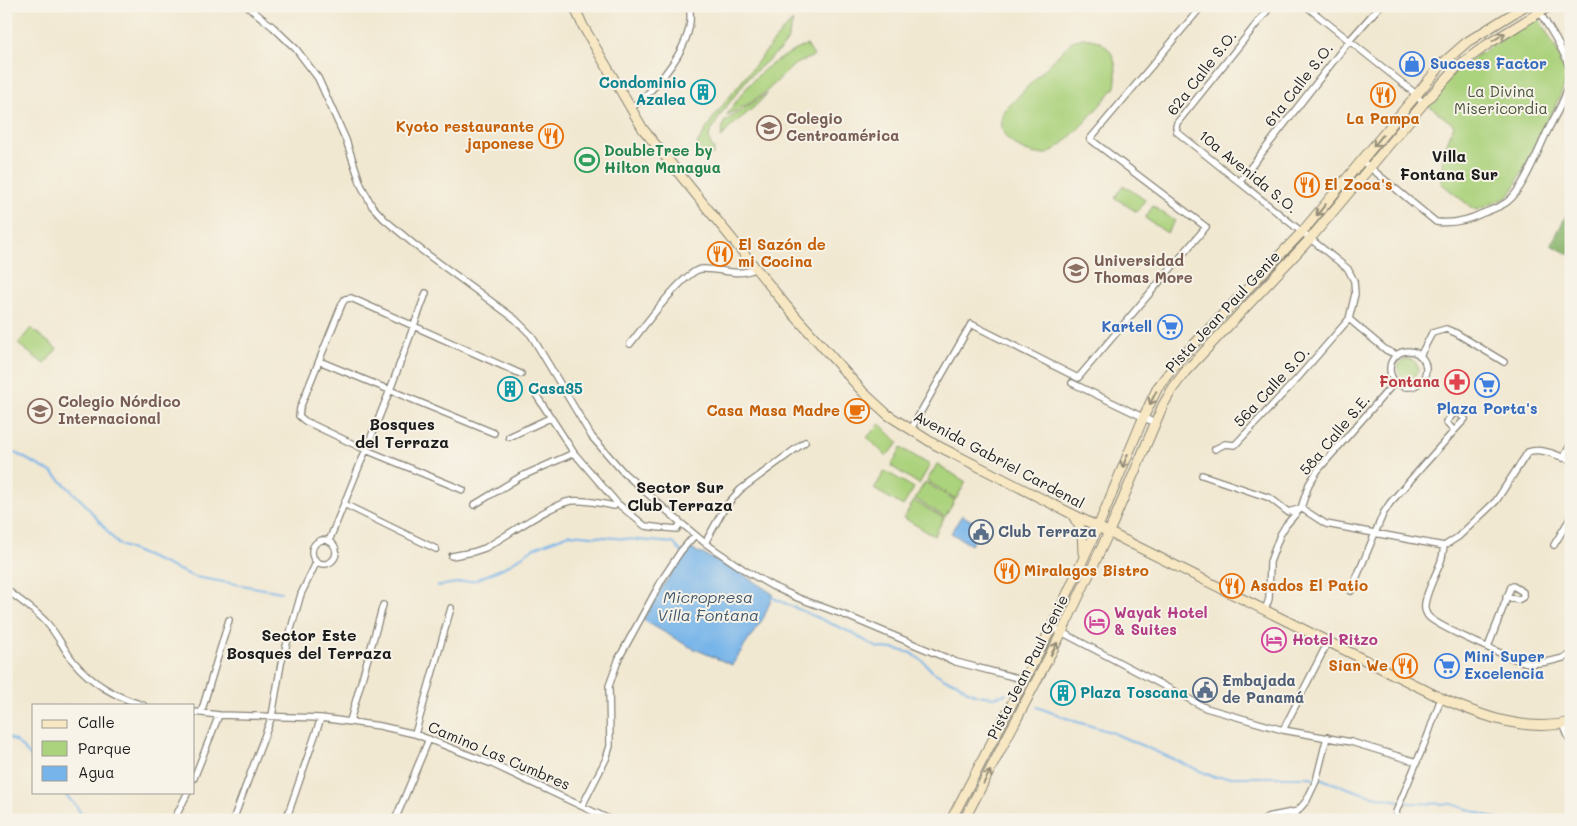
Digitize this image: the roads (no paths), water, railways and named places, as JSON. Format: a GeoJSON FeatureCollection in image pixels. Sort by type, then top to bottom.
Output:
{"type":"FeatureCollection","features":[{"type":"Feature","properties":{"kind":"main road","name":"Avenida Gabriel Cardenal"},"geometry":{"type":"LineString","coordinates":[[574,6],[583,26],[642,129],[788,308],[863,392],[888,415],[934,444],[1441,698],[1479,714],[1512,723],[1534,725],[1567,723]]}},
{"type":"Feature","properties":{"kind":"main road","name":"Pista Jean Paul Genie"},"geometry":{"type":"LineString","coordinates":[[964,820],[1062,632],[1109,532],[1155,423],[1173,388],[1185,372],[1310,239],[1416,94],[1443,62],[1467,42],[1525,6]]}},
{"type":"Feature","properties":{"kind":"main road","name":"Pista Jean Paul Genie"},"geometry":{"type":"LineString","coordinates":[[952,820],[1052,627],[1098,527],[1158,387],[1179,360],[1458,66],[1538,9],[1550,6]]}},
{"type":"Feature","properties":{"kind":"main road"},"geometry":{"type":"LineString","coordinates":[[1072,514],[1082,531],[1084,545],[1082,561]]}},
{"type":"Feature","properties":{"kind":"main road"},"geometry":{"type":"LineString","coordinates":[[1006,739],[1027,689],[1028,684],[1025,680],[1033,678],[1045,666]]}},
{"type":"Feature","properties":{"kind":"street"},"geometry":{"type":"LineString","coordinates":[[247,6],[296,49],[318,78],[346,140],[361,185],[372,206],[384,219],[416,246],[515,319],[526,330],[536,342],[592,437],[624,473],[681,523],[705,543],[752,574],[798,598],[847,616],[956,662],[1025,680]]}},
{"type":"Feature","properties":{"kind":"street"},"geometry":{"type":"LineString","coordinates":[[630,109],[643,99],[662,78],[679,53],[686,38],[690,21],[688,6]]}},
{"type":"Feature","properties":{"kind":"street"},"geometry":{"type":"LineString","coordinates":[[910,429],[971,324],[1078,378],[1206,227],[1090,139],[1202,6]]}},
{"type":"Feature","properties":{"kind":"street","name":"62a Calle S.O."},"geometry":{"type":"LineString","coordinates":[[1177,132],[1177,123],[1270,6]]}},
{"type":"Feature","properties":{"kind":"street"},"geometry":{"type":"LineString","coordinates":[[1306,6],[1416,94],[1423,104]]}},
{"type":"Feature","properties":{"kind":"street","name":"61a Calle S.O."},"geometry":{"type":"LineString","coordinates":[[1240,181],[1349,41],[1380,6]]}},
{"type":"Feature","properties":{"kind":"street"},"geometry":{"type":"LineString","coordinates":[[1366,164],[1436,222],[1449,224],[1471,219],[1508,202],[1518,190],[1565,96],[1570,76],[1569,67],[1538,9]]}},
{"type":"Feature","properties":{"kind":"street","name":"10a Avenida S.O."},"geometry":{"type":"LineString","coordinates":[[1177,132],[1348,269],[1354,281],[1355,294],[1349,319]]}},
{"type":"Feature","properties":{"kind":"street"},"geometry":{"type":"LineString","coordinates":[[630,344],[668,297],[694,270],[703,268],[744,273],[756,268]]}},
{"type":"Feature","properties":{"kind":"street"},"geometry":{"type":"LineString","coordinates":[[328,541],[390,390],[426,293]]}},
{"type":"Feature","properties":{"kind":"street"},"geometry":{"type":"LineString","coordinates":[[463,490],[366,450],[305,421],[299,416],[300,408],[345,299],[351,298],[521,374]]}},
{"type":"Feature","properties":{"kind":"street"},"geometry":{"type":"LineString","coordinates":[[1349,319],[1386,350],[1397,355]]}},
{"type":"Feature","properties":{"kind":"street","name":"56a Calle S.O."},"geometry":{"type":"LineString","coordinates":[[1216,449],[1224,444],[1235,445],[1296,380],[1349,319]]}},
{"type":"Feature","properties":{"kind":"street"},"geometry":{"type":"LineString","coordinates":[[1420,356],[1432,333],[1446,329],[1466,338],[1504,362]]}},
{"type":"Feature","properties":{"kind":"street"},"geometry":{"type":"LineString","coordinates":[[1409,351],[1420,356],[1425,367],[1425,373],[1418,383],[1406,387],[1395,382],[1390,371],[1390,365],[1397,355],[1409,351]]}},
{"type":"Feature","properties":{"kind":"street"},"geometry":{"type":"LineString","coordinates":[[319,361],[494,433]]}},
{"type":"Feature","properties":{"kind":"street","name":"58a Calle S.E."},"geometry":{"type":"LineString","coordinates":[[1301,508],[1309,484],[1318,470],[1395,382]]}},
{"type":"Feature","properties":{"kind":"street"},"geometry":{"type":"LineString","coordinates":[[1072,384],[1144,416],[1155,423]]}},
{"type":"Feature","properties":{"kind":"street"},"geometry":{"type":"LineString","coordinates":[[533,390],[574,453],[617,502],[645,526],[677,529],[681,523]]}},
{"type":"Feature","properties":{"kind":"street"},"geometry":{"type":"LineString","coordinates":[[509,437],[550,418]]}},
{"type":"Feature","properties":{"kind":"street"},"geometry":{"type":"LineString","coordinates":[[1351,591],[1382,514],[1454,431]]}},
{"type":"Feature","properties":{"kind":"street"},"geometry":{"type":"LineString","coordinates":[[705,543],[725,507],[740,490],[805,442]]}},
{"type":"Feature","properties":{"kind":"street"},"geometry":{"type":"LineString","coordinates":[[1563,458],[1571,444]]}},
{"type":"Feature","properties":{"kind":"street"},"geometry":{"type":"LineString","coordinates":[[1202,475],[1270,498],[1288,512],[1301,508],[1326,524],[1444,546],[1458,537],[1496,500],[1528,452],[1535,450],[1571,460]]}},
{"type":"Feature","properties":{"kind":"street"},"geometry":{"type":"LineString","coordinates":[[474,504],[520,477],[574,453]]}},
{"type":"Feature","properties":{"kind":"street"},"geometry":{"type":"LineString","coordinates":[[452,556],[485,548],[553,508],[568,502],[590,502],[614,506],[617,502]]}},
{"type":"Feature","properties":{"kind":"street"},"geometry":{"type":"LineString","coordinates":[[344,504],[436,549]]}},
{"type":"Feature","properties":{"kind":"street"},"geometry":{"type":"LineString","coordinates":[[1265,610],[1268,600],[1270,562],[1283,530],[1301,508]]}},
{"type":"Feature","properties":{"kind":"street"},"geometry":{"type":"LineString","coordinates":[[1554,545],[1571,517]]}},
{"type":"Feature","properties":{"kind":"street"},"geometry":{"type":"LineString","coordinates":[[582,806],[606,759],[610,746],[609,686],[619,658],[663,578],[681,551],[695,535]]}},
{"type":"Feature","properties":{"kind":"street"},"geometry":{"type":"LineString","coordinates":[[322,540],[333,544],[336,549],[336,555],[333,560],[328,563],[317,562],[313,556],[312,549],[316,543],[322,540]]}},
{"type":"Feature","properties":{"kind":"street"},"geometry":{"type":"LineString","coordinates":[[1444,546],[1442,559],[1425,601],[1425,609],[1428,616],[1444,626],[1488,647],[1512,658],[1529,663],[1544,662],[1571,655]]}},
{"type":"Feature","properties":{"kind":"street"},"geometry":{"type":"LineString","coordinates":[[233,820],[272,716],[281,664],[301,594],[317,562]]}},
{"type":"Feature","properties":{"kind":"street"},"geometry":{"type":"LineString","coordinates":[[6,589],[45,621],[75,663],[85,673],[111,692],[141,704]]}},
{"type":"Feature","properties":{"kind":"street"},"geometry":{"type":"LineString","coordinates":[[1488,647],[1506,597]]}},
{"type":"Feature","properties":{"kind":"street"},"geometry":{"type":"LineString","coordinates":[[350,721],[383,605]]}},
{"type":"Feature","properties":{"kind":"street"},"geometry":{"type":"LineString","coordinates":[[415,734],[451,608]]}},
{"type":"Feature","properties":{"kind":"street"},"geometry":{"type":"LineString","coordinates":[[201,713],[229,620]]}},
{"type":"Feature","properties":{"kind":"street"},"geometry":{"type":"LineString","coordinates":[[1052,627],[1206,708],[1283,730],[1327,737],[1377,749],[1418,762]]}},
{"type":"Feature","properties":{"kind":"street"},"geometry":{"type":"LineString","coordinates":[[1283,730],[1328,642]]}},
{"type":"Feature","properties":{"kind":"street"},"geometry":{"type":"LineString","coordinates":[[1397,820],[1396,812],[1418,762],[1441,698]]}},
{"type":"Feature","properties":{"kind":"street","name":"Camino Las Cumbres"},"geometry":{"type":"LineString","coordinates":[[195,712],[219,715],[321,718],[350,721],[415,734],[492,764],[611,820]]}},
{"type":"Feature","properties":{"kind":"street"},"geometry":{"type":"LineString","coordinates":[[195,775],[219,715]]}},
{"type":"Feature","properties":{"kind":"street"},"geometry":{"type":"LineString","coordinates":[[286,820],[321,718]]}},
{"type":"Feature","properties":{"kind":"street"},"geometry":{"type":"LineString","coordinates":[[1567,723],[1571,743]]}},
{"type":"Feature","properties":{"kind":"street"},"geometry":{"type":"LineString","coordinates":[[1290,820],[1307,800],[1316,781],[1327,737]]}},
{"type":"Feature","properties":{"kind":"street"},"geometry":{"type":"LineString","coordinates":[[395,820],[430,739]]}},
{"type":"Feature","properties":{"kind":"street"},"geometry":{"type":"LineString","coordinates":[[174,820],[187,794]]}},
{"type":"Feature","properties":{"kind":"street"},"geometry":{"type":"LineString","coordinates":[[1264,820],[1267,817],[1298,811]]}},
{"type":"Feature","properties":{"kind":"water"},"geometry":{"type":"Polygon","coordinates":[[[962,515],[982,527],[971,545],[951,533],[962,515]]]}},
{"type":"Feature","properties":{"kind":"water","name":"Micropresa Villa Fontana"},"geometry":{"type":"Polygon","coordinates":[[[689,548],[735,569],[773,594],[764,617],[732,665],[688,646],[643,620],[660,590],[689,548]]]}},
{"type":"Feature","properties":{"kind":"waterway"},"geometry":{"type":"LineString","coordinates":[[6,450],[53,473],[84,503],[118,544],[195,577],[281,592]]}},
{"type":"Feature","properties":{"kind":"waterway"},"geometry":{"type":"LineString","coordinates":[[438,586],[476,580],[507,566],[534,548],[569,534],[673,543],[686,556]]}},
{"type":"Feature","properties":{"kind":"waterway"},"geometry":{"type":"LineString","coordinates":[[771,597],[850,632],[878,648],[895,649],[911,653],[924,662],[932,671],[947,680],[956,682],[966,690],[977,695],[994,697],[1006,694]]}},
{"type":"Feature","properties":{"kind":"waterway"},"geometry":{"type":"LineString","coordinates":[[1037,707],[1111,732],[1214,777],[1309,777],[1324,780],[1368,795],[1410,803],[1452,804],[1500,820]]}},
{"type":"Feature","properties":{"kind":"waterway"},"geometry":{"type":"LineString","coordinates":[[6,736],[17,742],[32,758]]}},
{"type":"Feature","properties":{"kind":"waterway"},"geometry":{"type":"LineString","coordinates":[[65,794],[85,820]]}},
{"type":"Feature","properties":{"kind":"place","name":"Success Factor"},"geometry":{"type":"Point","coordinates":[1412,64]}},
{"type":"Feature","properties":{"kind":"place","name":"Condominio Azalea"},"geometry":{"type":"Point","coordinates":[703,92]}},
{"type":"Feature","properties":{"kind":"place","name":"La Pampa"},"geometry":{"type":"Point","coordinates":[1383,95]}},
{"type":"Feature","properties":{"kind":"place","name":"Colegio Centroamérica"},"geometry":{"type":"Point","coordinates":[769,128]}},
{"type":"Feature","properties":{"kind":"place","name":"Kyoto restaurante japonese"},"geometry":{"type":"Point","coordinates":[551,136]}},
{"type":"Feature","properties":{"kind":"place","name":"DoubleTree by Hilton Managua"},"geometry":{"type":"Point","coordinates":[587,160]}},
{"type":"Feature","properties":{"kind":"place","name":"El Zoca's"},"geometry":{"type":"Point","coordinates":[1307,185]}},
{"type":"Feature","properties":{"kind":"place","name":"El Sazón de mi Cocina"},"geometry":{"type":"Point","coordinates":[720,254]}},
{"type":"Feature","properties":{"kind":"place","name":"Universidad Thomas More"},"geometry":{"type":"Point","coordinates":[1076,270]}},
{"type":"Feature","properties":{"kind":"place","name":"Kartell"},"geometry":{"type":"Point","coordinates":[1170,327]}},
{"type":"Feature","properties":{"kind":"place","name":"Fontana"},"geometry":{"type":"Point","coordinates":[1457,382]}},
{"type":"Feature","properties":{"kind":"place","name":"Plaza Porta's"},"geometry":{"type":"Point","coordinates":[1487,385]}},
{"type":"Feature","properties":{"kind":"place","name":"Casa35"},"geometry":{"type":"Point","coordinates":[510,389]}},
{"type":"Feature","properties":{"kind":"place","name":"Colegio Nórdico Internacional"},"geometry":{"type":"Point","coordinates":[40,411]}},
{"type":"Feature","properties":{"kind":"place","name":"Casa Masa Madre"},"geometry":{"type":"Point","coordinates":[857,411]}},
{"type":"Feature","properties":{"kind":"place","name":"Club Terraza"},"geometry":{"type":"Point","coordinates":[981,532]}},
{"type":"Feature","properties":{"kind":"place","name":"Miralagos Bistro"},"geometry":{"type":"Point","coordinates":[1007,571]}},
{"type":"Feature","properties":{"kind":"place","name":"Asados El Patio"},"geometry":{"type":"Point","coordinates":[1232,586]}},
{"type":"Feature","properties":{"kind":"place","name":"Wayak Hotel & Suites"},"geometry":{"type":"Point","coordinates":[1097,622]}},
{"type":"Feature","properties":{"kind":"place","name":"Hotel Ritzo"},"geometry":{"type":"Point","coordinates":[1274,640]}},
{"type":"Feature","properties":{"kind":"place","name":"Sian We"},"geometry":{"type":"Point","coordinates":[1405,666]}},
{"type":"Feature","properties":{"kind":"place","name":"Mini Super Excelencia"},"geometry":{"type":"Point","coordinates":[1447,666]}},
{"type":"Feature","properties":{"kind":"place","name":"Embajada de Panamá"},"geometry":{"type":"Point","coordinates":[1205,690]}},
{"type":"Feature","properties":{"kind":"place","name":"Plaza Toscana"},"geometry":{"type":"Point","coordinates":[1063,693]}},
{"type":"Feature","properties":{"kind":"district","name":"Villa Fontana Sur"},"geometry":{"type":"Point","coordinates":[1449,165]}},
{"type":"Feature","properties":{"kind":"district","name":"Bosques del Terraza"},"geometry":{"type":"Point","coordinates":[402,433]}},
{"type":"Feature","properties":{"kind":"district","name":"Sector Sur Club Terraza"},"geometry":{"type":"Point","coordinates":[680,496]}},
{"type":"Feature","properties":{"kind":"district","name":"Sector Este Bosques del Terraza"},"geometry":{"type":"Point","coordinates":[309,644]}},
{"type":"Feature","properties":{"kind":"park label","name":"La Divina Misericordia"},"geometry":{"type":"Point","coordinates":[1501,100]}}]}
